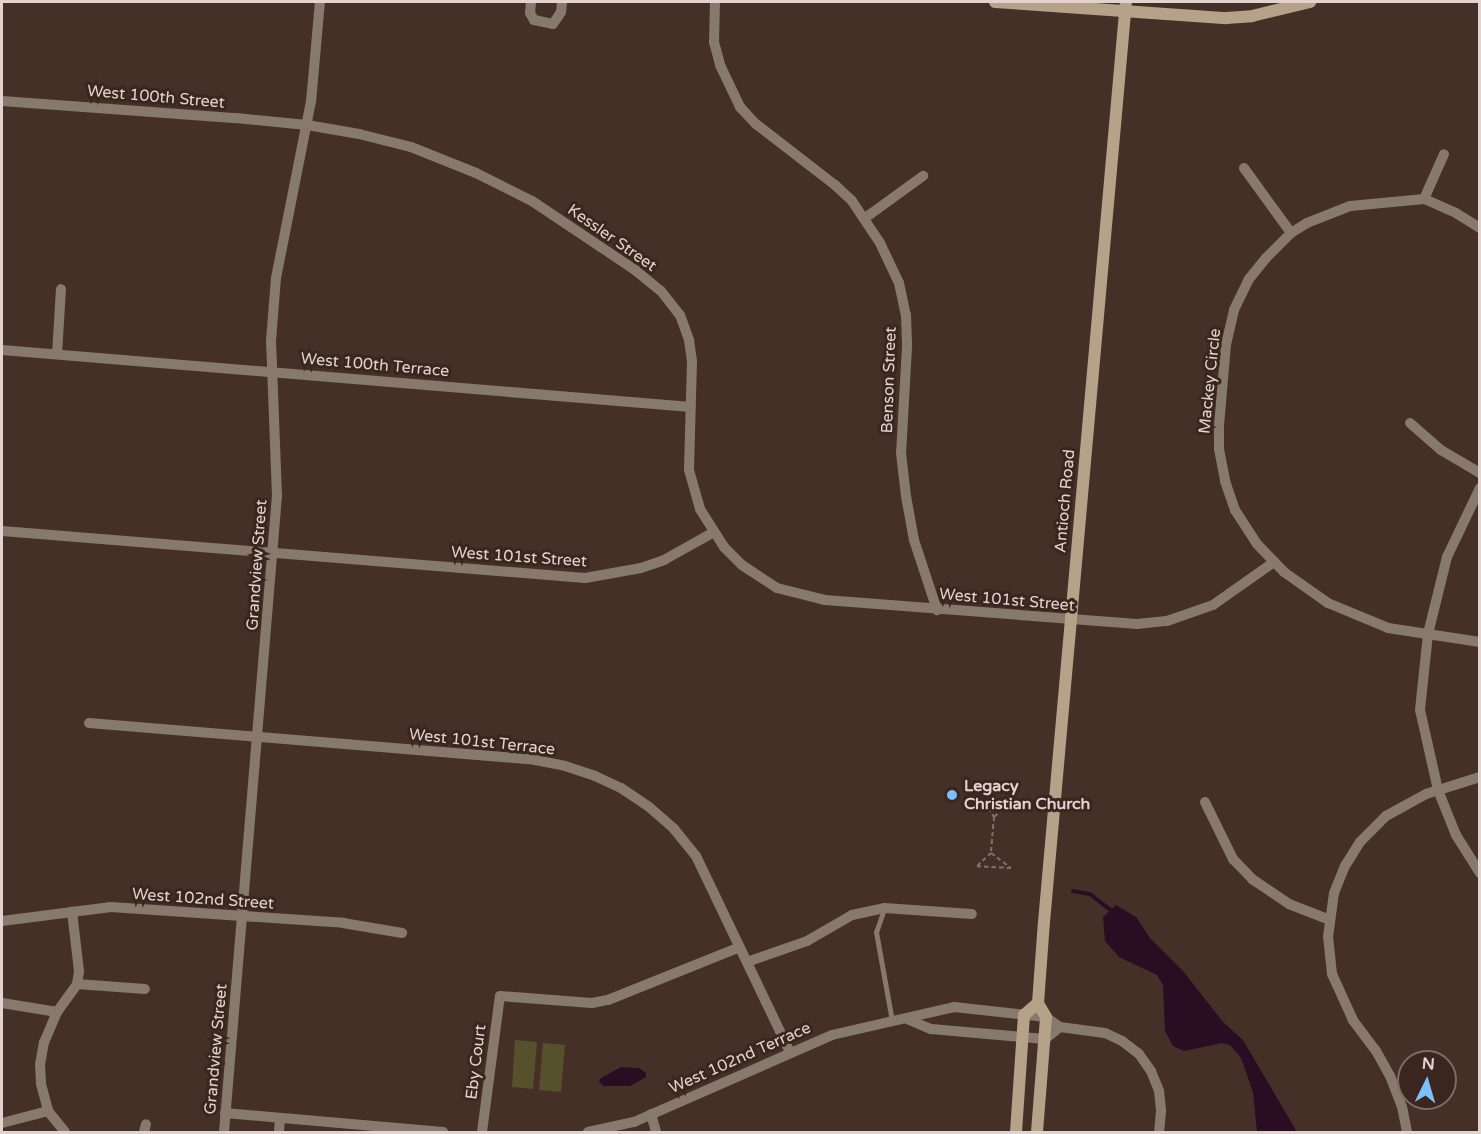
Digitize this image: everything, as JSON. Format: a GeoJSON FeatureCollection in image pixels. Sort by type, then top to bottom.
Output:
{"type":"FeatureCollection","features":[{"type":"Feature","properties":{"kind":"main road"},"geometry":{"type":"LineString","coordinates":[[995,2],[1125,7],[1226,18],[1252,16],[1283,5],[1310,2]]}},
{"type":"Feature","properties":{"kind":"main road","name":"Antioch Road"},"geometry":{"type":"LineString","coordinates":[[1038,1003],[1125,7]]}},
{"type":"Feature","properties":{"kind":"main road"},"geometry":{"type":"LineString","coordinates":[[1016,1132],[1024,1015],[1038,1003],[1046,1017],[1037,1132]]}},
{"type":"Feature","properties":{"kind":"street","name":"Grandview Street"},"geometry":{"type":"LineString","coordinates":[[224,1132],[273,553],[277,484],[272,341],[276,278],[286,216],[307,125],[320,2]]}},
{"type":"Feature","properties":{"kind":"street"},"geometry":{"type":"LineString","coordinates":[[531,2],[530,13],[534,21],[553,24],[561,12],[562,2]]}},
{"type":"Feature","properties":{"kind":"street","name":"Benson Street"},"geometry":{"type":"LineString","coordinates":[[715,2],[714,42],[720,65],[740,107],[756,124],[835,185],[865,218],[898,283],[906,315],[907,347],[901,453],[906,496],[914,540],[937,610]]}},
{"type":"Feature","properties":{"kind":"street","name":"West 100th Street"},"geometry":{"type":"LineString","coordinates":[[2,100],[307,125]]}},
{"type":"Feature","properties":{"kind":"street","name":"Kessler Street"},"geometry":{"type":"LineString","coordinates":[[307,125],[411,147],[476,173],[532,201],[635,270],[661,291],[680,315],[693,361],[689,470],[700,509],[714,532]]}},
{"type":"Feature","properties":{"kind":"street"},"geometry":{"type":"LineString","coordinates":[[1424,199],[1444,154]]}},
{"type":"Feature","properties":{"kind":"street"},"geometry":{"type":"LineString","coordinates":[[1244,168],[1291,233]]}},
{"type":"Feature","properties":{"kind":"street"},"geometry":{"type":"LineString","coordinates":[[865,218],[923,176]]}},
{"type":"Feature","properties":{"kind":"street","name":"Mackey Circle"},"geometry":{"type":"LineString","coordinates":[[1479,228],[1456,213],[1424,199],[1350,206],[1323,216],[1291,233],[1249,279],[1234,310],[1226,344],[1219,426],[1219,449],[1225,481],[1235,510],[1257,544],[1274,562],[1304,587],[1355,616],[1388,628],[1479,642]]}},
{"type":"Feature","properties":{"kind":"street"},"geometry":{"type":"LineString","coordinates":[[57,354],[61,288]]}},
{"type":"Feature","properties":{"kind":"street","name":"West 100th Terrace"},"geometry":{"type":"LineString","coordinates":[[2,350],[691,407]]}},
{"type":"Feature","properties":{"kind":"street"},"geometry":{"type":"LineString","coordinates":[[1410,423],[1441,450],[1479,473]]}},
{"type":"Feature","properties":{"kind":"street"},"geometry":{"type":"LineString","coordinates":[[1479,488],[1447,557],[1428,634],[1420,710],[1438,790],[1456,835],[1479,873]]}},
{"type":"Feature","properties":{"kind":"street","name":"West 101st Street"},"geometry":{"type":"LineString","coordinates":[[2,531],[585,578],[614,575],[649,566],[714,532],[724,547],[758,577],[787,591],[825,600],[1071,621],[1137,624],[1167,621],[1193,613],[1240,588],[1274,562]]}},
{"type":"Feature","properties":{"kind":"street","name":"West 101st Terrace"},"geometry":{"type":"LineString","coordinates":[[89,723],[530,759],[565,766],[595,776],[641,801],[674,829],[696,856],[790,1052]]}},
{"type":"Feature","properties":{"kind":"street"},"geometry":{"type":"LineString","coordinates":[[1407,1132],[1402,1107],[1390,1076],[1376,1051],[1353,1020],[1336,986],[1328,937],[1334,893],[1345,866],[1364,838],[1386,816],[1406,803],[1479,777]]}},
{"type":"Feature","properties":{"kind":"street"},"geometry":{"type":"LineString","coordinates":[[1205,802],[1233,859],[1252,879],[1289,904],[1330,920]]}},
{"type":"Feature","properties":{"kind":"street","name":"West 102nd Street"},"geometry":{"type":"LineString","coordinates":[[2,921],[72,910],[111,907],[343,923],[402,933]]}},
{"type":"Feature","properties":{"kind":"street"},"geometry":{"type":"LineString","coordinates":[[747,962],[807,941],[852,915],[884,908],[972,914]]}},
{"type":"Feature","properties":{"kind":"street"},"geometry":{"type":"LineString","coordinates":[[65,1132],[48,1111],[41,1084],[40,1064],[49,1026],[77,984],[79,971],[72,910]]}},
{"type":"Feature","properties":{"kind":"street","name":"Eby Court"},"geometry":{"type":"LineString","coordinates":[[482,1132],[500,996],[592,1003],[608,1000],[740,947]]}},
{"type":"Feature","properties":{"kind":"street"},"geometry":{"type":"LineString","coordinates":[[77,984],[145,989]]}},
{"type":"Feature","properties":{"kind":"street"},"geometry":{"type":"LineString","coordinates":[[2,1003],[57,1012]]}},
{"type":"Feature","properties":{"kind":"street","name":"West 102nd Terrace"},"geometry":{"type":"LineString","coordinates":[[588,1132],[634,1122],[790,1052],[832,1035],[868,1025],[907,1020],[931,1011],[954,1007],[1046,1017]]}},
{"type":"Feature","properties":{"kind":"street"},"geometry":{"type":"LineString","coordinates":[[1046,1017],[1060,1027],[1105,1033],[1122,1041],[1138,1054],[1151,1071],[1159,1091],[1161,1112],[1159,1132]]}},
{"type":"Feature","properties":{"kind":"street","name":"West 102nd Terrace"},"geometry":{"type":"LineString","coordinates":[[907,1020],[931,1029],[1045,1040]]}},
{"type":"Feature","properties":{"kind":"street"},"geometry":{"type":"LineString","coordinates":[[1045,1040],[1060,1027]]}},
{"type":"Feature","properties":{"kind":"street"},"geometry":{"type":"LineString","coordinates":[[2,1123],[48,1111]]}},
{"type":"Feature","properties":{"kind":"street"},"geometry":{"type":"LineString","coordinates":[[225,1113],[443,1132]]}},
{"type":"Feature","properties":{"kind":"street"},"geometry":{"type":"LineString","coordinates":[[651,1114],[656,1132]]}},
{"type":"Feature","properties":{"kind":"street"},"geometry":{"type":"LineString","coordinates":[[279,1132],[280,1119]]}},
{"type":"Feature","properties":{"kind":"lane"},"geometry":{"type":"LineString","coordinates":[[884,908],[876,932],[892,1022]]}},
{"type":"Feature","properties":{"kind":"path"},"geometry":{"type":"LineString","coordinates":[[972,806],[988,808],[994,817],[991,853],[977,866],[1011,868],[991,853]]}},
{"type":"Feature","properties":{"kind":"path"},"geometry":{"type":"LineString","coordinates":[[994,817],[1004,808],[1029,810]]}},
{"type":"Feature","properties":{"kind":"shaded area"},"geometry":{"type":"Polygon","coordinates":[[[1116,905],[1136,917],[1150,938],[1183,971],[1223,1022],[1243,1040],[1297,1132],[1257,1132],[1253,1092],[1241,1058],[1230,1045],[1222,1043],[1184,1051],[1173,1046],[1165,1031],[1163,985],[1157,975],[1119,957],[1105,941],[1103,917],[1116,905]]]}},
{"type":"Feature","properties":{"kind":"shaded area"},"geometry":{"type":"Polygon","coordinates":[[[515,1040],[537,1042],[533,1089],[512,1087],[515,1040]]]}},
{"type":"Feature","properties":{"kind":"shaded area"},"geometry":{"type":"Polygon","coordinates":[[[543,1043],[565,1045],[561,1092],[539,1090],[543,1043]]]}},
{"type":"Feature","properties":{"kind":"shaded area"},"geometry":{"type":"Polygon","coordinates":[[[621,1067],[639,1068],[646,1073],[646,1077],[630,1086],[603,1086],[599,1081],[601,1078],[621,1067]]]}},
{"type":"Feature","properties":{"kind":"waterway"},"geometry":{"type":"LineString","coordinates":[[1073,891],[1090,894],[1114,913]]}},
{"type":"Feature","properties":{"kind":"place","name":"Legacy Christian Church"},"geometry":{"type":"Point","coordinates":[952,795]}}]}
